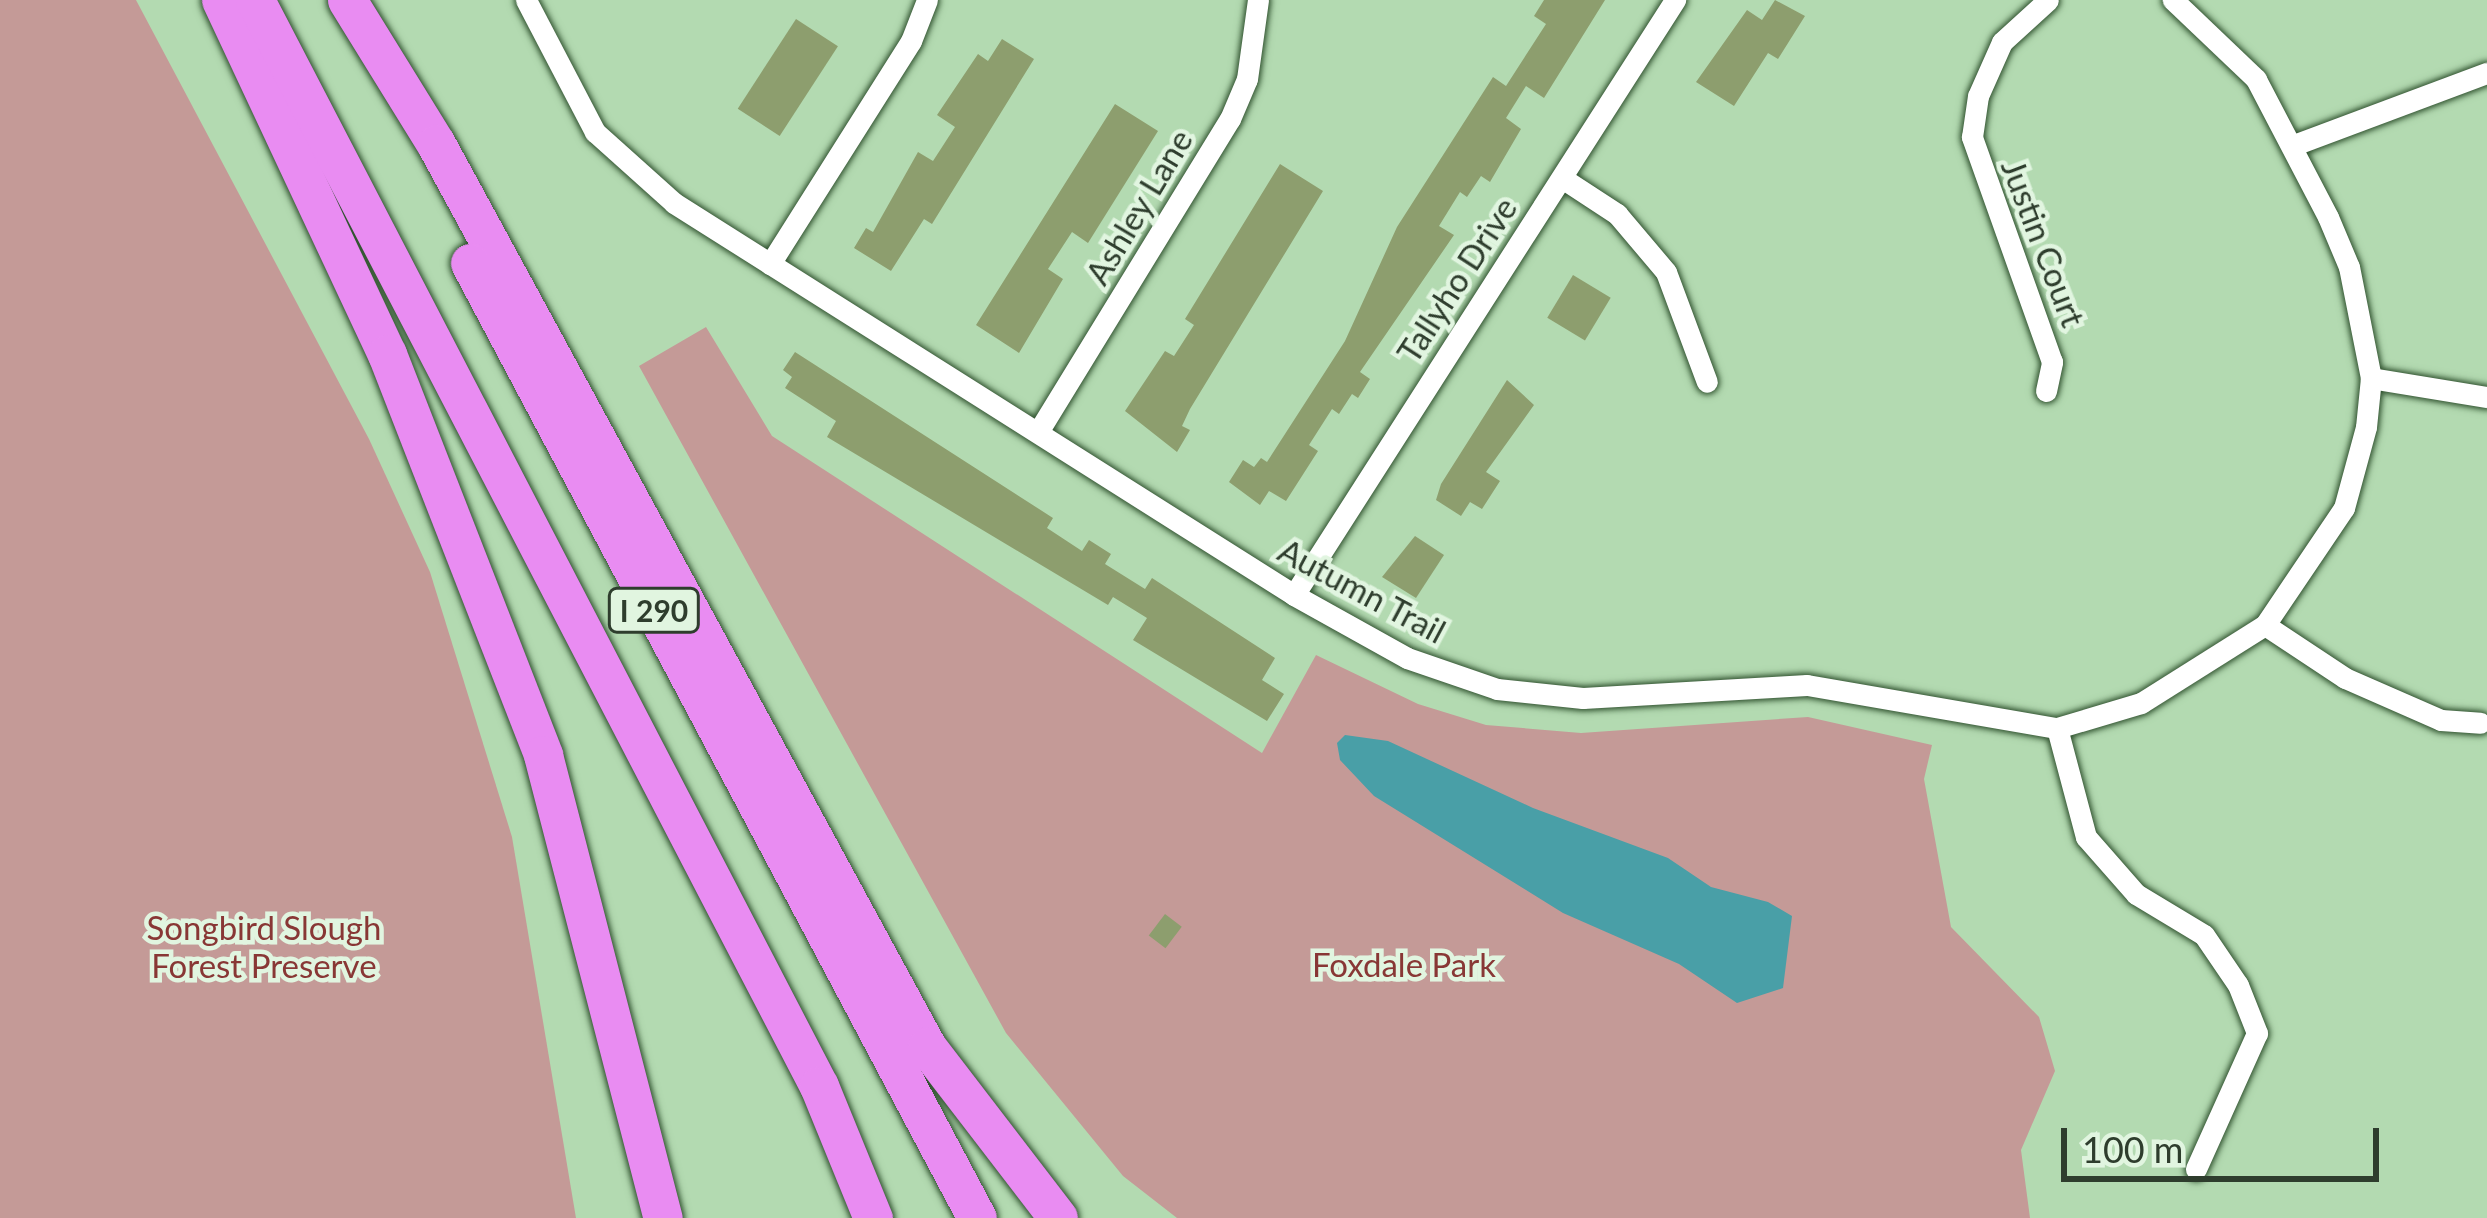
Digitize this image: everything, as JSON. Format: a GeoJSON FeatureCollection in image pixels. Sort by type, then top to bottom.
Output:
{"type":"FeatureCollection","features":[{"type":"Feature","properties":{"kind":"highway"},"geometry":{"type":"LineString","coordinates":[[220,0],[387,354],[543,755],[663,1218]]}},
{"type":"Feature","properties":{"kind":"highway","name":"I 290"},"geometry":{"type":"LineString","coordinates":[[255,0],[819,1086],[873,1218]]}},
{"type":"Feature","properties":{"kind":"highway","name":"I 290"},"geometry":{"type":"LineString","coordinates":[[337,0],[977,1218]]}},
{"type":"Feature","properties":{"kind":"highway"},"geometry":{"type":"LineString","coordinates":[[347,0],[436,144],[928,1047],[1058,1218]]}},
{"type":"Feature","properties":{"kind":"street","name":"Autumn Trail"},"geometry":{"type":"LineString","coordinates":[[526,0],[596,132],[629,169],[770,264],[1294,596],[1408,658],[1497,689],[1583,698],[1807,686],[2057,728],[2141,704],[2266,625]]}},
{"type":"Feature","properties":{"kind":"street"},"geometry":{"type":"LineString","coordinates":[[770,264],[910,41],[927,0]]}},
{"type":"Feature","properties":{"kind":"street","name":"Ashley Lane"},"geometry":{"type":"LineString","coordinates":[[1038,433],[1230,119],[1246,79],[1258,0]]}},
{"type":"Feature","properties":{"kind":"street","name":"Tallyho Drive"},"geometry":{"type":"LineString","coordinates":[[1294,596],[1675,0]]}},
{"type":"Feature","properties":{"kind":"street","name":"Justin Court"},"geometry":{"type":"LineString","coordinates":[[2046,391],[2052,362],[1972,137],[1978,96],[2002,42],[2048,0]]}},
{"type":"Feature","properties":{"kind":"street"},"geometry":{"type":"LineString","coordinates":[[2173,0],[2256,79],[2294,145],[2350,267],[2371,378],[2344,508],[2266,625],[2344,678],[2441,720],[2480,723]]}},
{"type":"Feature","properties":{"kind":"street"},"geometry":{"type":"LineString","coordinates":[[2294,145],[2487,74]]}},
{"type":"Feature","properties":{"kind":"street"},"geometry":{"type":"LineString","coordinates":[[1562,178],[1617,214],[1666,272],[1707,382]]}},
{"type":"Feature","properties":{"kind":"street"},"geometry":{"type":"LineString","coordinates":[[2371,378],[2487,397]]}},
{"type":"Feature","properties":{"kind":"street"},"geometry":{"type":"LineString","coordinates":[[2057,728],[2086,837],[2136,894],[2204,935],[2238,985],[2257,1033],[2196,1168]]}},
{"type":"Feature","properties":{"kind":"green space","name":"Songbird Slough Forest Preserve"},"geometry":{"type":"Polygon","coordinates":[[[0,0],[136,0],[369,439],[430,572],[512,837],[576,1218],[0,1218],[0,0]]]}},
{"type":"Feature","properties":{"kind":"green space","name":"Foxdale Park"},"geometry":{"type":"Polygon","coordinates":[[[706,327],[772,436],[1262,753],[1316,655],[1418,704],[1486,725],[1581,733],[1808,717],[1932,745],[1924,779],[1951,927],[2039,1017],[2055,1071],[2021,1150],[2030,1218],[1177,1218],[1123,1176],[1006,1033],[639,366],[706,327]]]}},
{"type":"Feature","properties":{"kind":"water"},"geometry":{"type":"Polygon","coordinates":[[[1345,735],[1388,741],[1533,808],[1668,858],[1711,887],[1768,902],[1792,916],[1783,988],[1737,1003],[1679,964],[1563,913],[1374,796],[1340,760],[1337,743],[1345,735]]]}},
{"type":"Feature","properties":{"kind":"building"},"geometry":{"type":"Polygon","coordinates":[[[1544,0],[1605,0],[1544,98],[1526,86],[1506,118],[1521,129],[1490,182],[1481,176],[1467,197],[1460,192],[1439,226],[1454,235],[1360,372],[1370,379],[1358,398],[1352,394],[1339,414],[1332,409],[1309,445],[1318,451],[1286,501],[1269,491],[1260,505],[1229,482],[1243,460],[1254,467],[1261,458],[1267,462],[1345,341],[1397,227],[1493,77],[1506,86],[1546,24],[1534,16],[1544,0]]]}},
{"type":"Feature","properties":{"kind":"building"},"geometry":{"type":"Polygon","coordinates":[[[1775,0],[1805,16],[1778,59],[1768,53],[1734,106],[1696,82],[1747,10],[1762,20],[1775,0]]]}},
{"type":"Feature","properties":{"kind":"building"},"geometry":{"type":"Polygon","coordinates":[[[796,19],[838,46],[780,136],[738,109],[796,19]]]}},
{"type":"Feature","properties":{"kind":"building"},"geometry":{"type":"Polygon","coordinates":[[[1002,39],[1034,59],[932,224],[924,219],[891,271],[854,248],[866,228],[873,232],[918,152],[933,161],[955,127],[937,115],[978,54],[988,61],[1002,39]]]}},
{"type":"Feature","properties":{"kind":"building"},"geometry":{"type":"Polygon","coordinates":[[[1115,104],[1158,131],[1088,243],[1072,232],[1048,269],[1063,279],[1019,353],[976,325],[1115,104]]]}},
{"type":"Feature","properties":{"kind":"building"},"geometry":{"type":"Polygon","coordinates":[[[1280,164],[1323,191],[1190,409],[1182,426],[1190,430],[1177,452],[1125,411],[1165,351],[1174,356],[1194,325],[1185,319],[1280,164]]]}},
{"type":"Feature","properties":{"kind":"building"},"geometry":{"type":"Polygon","coordinates":[[[1573,275],[1611,298],[1585,341],[1547,318],[1573,275]]]}},
{"type":"Feature","properties":{"kind":"building"},"geometry":{"type":"Polygon","coordinates":[[[795,352],[1053,518],[1047,528],[1082,551],[1089,540],[1111,554],[1105,564],[1145,589],[1152,578],[1275,658],[1262,680],[1284,694],[1267,721],[1133,640],[1147,618],[1113,597],[1108,605],[827,437],[836,421],[785,388],[792,377],[783,370],[795,352]]]}},
{"type":"Feature","properties":{"kind":"building"},"geometry":{"type":"Polygon","coordinates":[[[1507,380],[1534,405],[1486,472],[1500,481],[1482,509],[1470,502],[1461,516],[1436,500],[1441,484],[1507,380]]]}},
{"type":"Feature","properties":{"kind":"building"},"geometry":{"type":"Polygon","coordinates":[[[1415,536],[1444,555],[1416,598],[1382,577],[1415,536]]]}},
{"type":"Feature","properties":{"kind":"building"},"geometry":{"type":"Polygon","coordinates":[[[1165,914],[1182,927],[1166,948],[1149,936],[1165,914]]]}}]}
